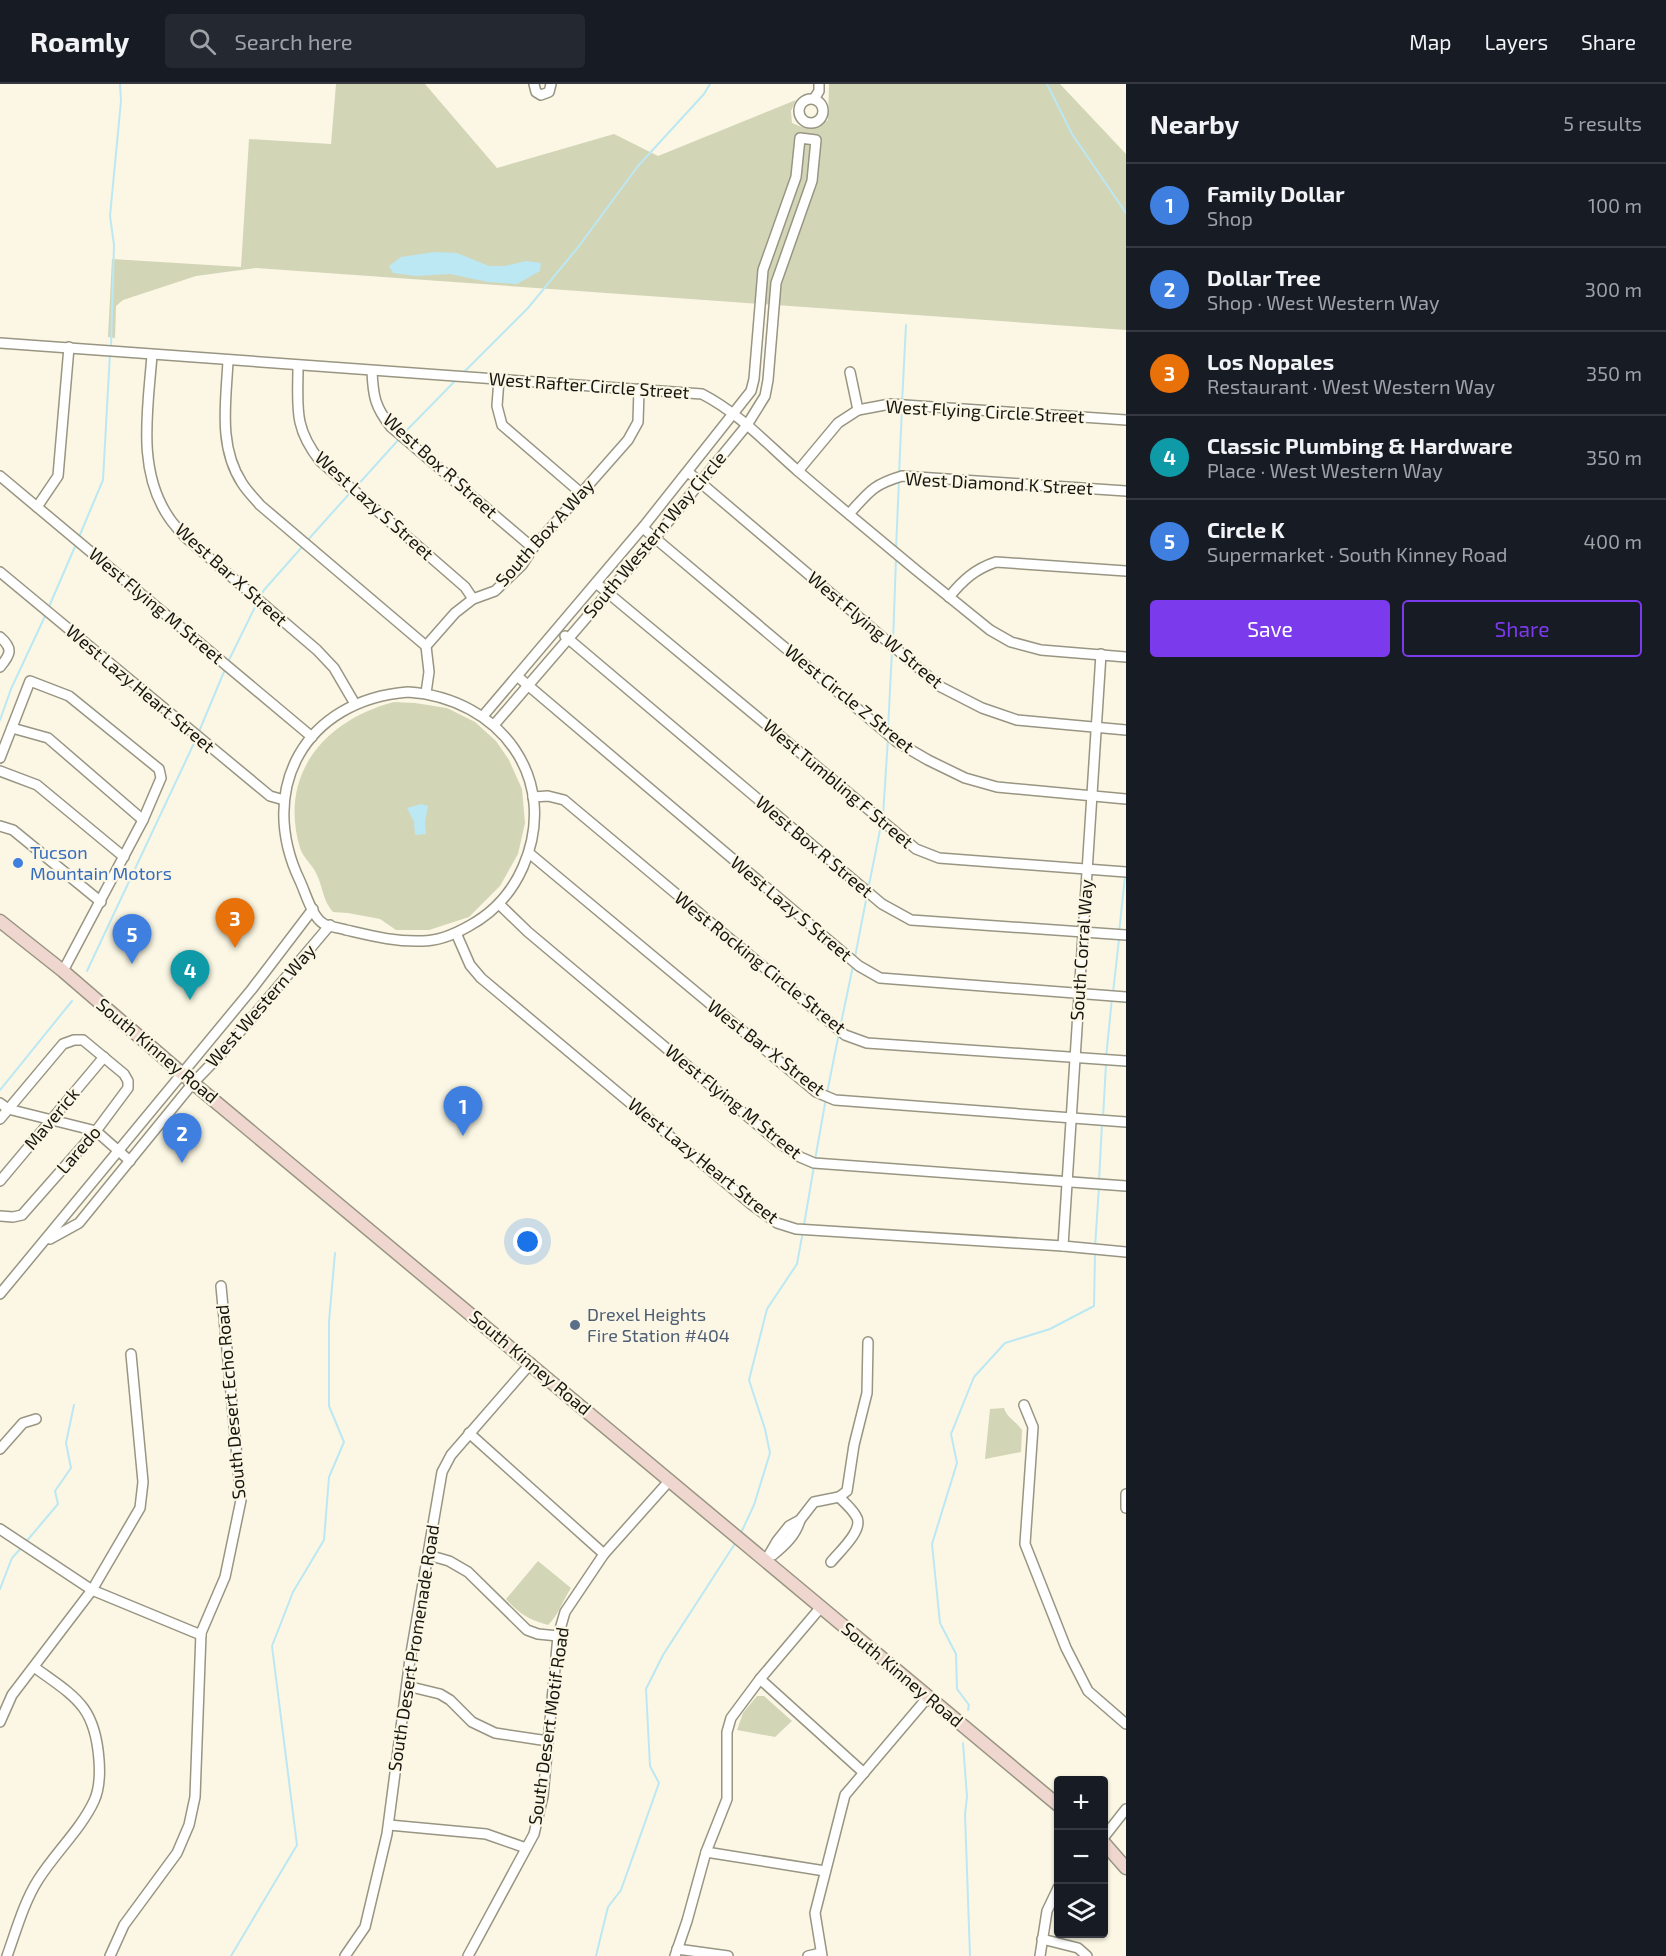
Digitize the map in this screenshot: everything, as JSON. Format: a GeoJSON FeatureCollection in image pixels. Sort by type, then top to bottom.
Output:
{"type":"FeatureCollection","features":[{"type":"Feature","properties":{"kind":"main road","name":"South Kinney Road"},"geometry":{"type":"LineString","coordinates":[[0,921],[1054,1801]]}},
{"type":"Feature","properties":{"kind":"main road"},"geometry":{"type":"LineString","coordinates":[[1108,1844],[1126,1856]]}},
{"type":"Feature","properties":{"kind":"main road"},"geometry":{"type":"LineString","coordinates":[[1108,1846],[1126,1868]]}},
{"type":"Feature","properties":{"kind":"street"},"geometry":{"type":"LineString","coordinates":[[534,84],[536,92],[542,95],[549,92],[551,84]]}},
{"type":"Feature","properties":{"kind":"street"},"geometry":{"type":"LineString","coordinates":[[814,99],[819,91],[819,84]]}},
{"type":"Feature","properties":{"kind":"street","name":"South Western Way Circle"},"geometry":{"type":"LineString","coordinates":[[483,716],[643,528],[751,391],[754,379],[763,270],[796,177],[800,138],[816,140],[812,181],[776,283],[765,396],[747,425],[656,538],[494,725]]}},
{"type":"Feature","properties":{"kind":"street"},"geometry":{"type":"LineString","coordinates":[[785,212],[799,217]]}},
{"type":"Feature","properties":{"kind":"street"},"geometry":{"type":"LineString","coordinates":[[771,248],[785,254]]}},
{"type":"Feature","properties":{"kind":"street"},"geometry":{"type":"LineString","coordinates":[[757,324],[773,325]]}},
{"type":"Feature","properties":{"kind":"street","name":"West Rafter Circle Street"},"geometry":{"type":"LineString","coordinates":[[0,343],[702,394],[719,403],[747,425],[798,471],[990,630],[1011,642],[1041,650],[1126,657]]}},
{"type":"Feature","properties":{"kind":"street"},"geometry":{"type":"LineString","coordinates":[[37,507],[58,476],[69,347]]}},
{"type":"Feature","properties":{"kind":"street","name":"West Bar X Street"},"geometry":{"type":"LineString","coordinates":[[152,355],[147,460],[158,495],[169,519],[185,537],[317,650],[334,668],[355,704]]}},
{"type":"Feature","properties":{"kind":"street"},"geometry":{"type":"LineString","coordinates":[[228,361],[224,423],[228,454],[242,483],[260,505],[426,646],[429,672],[426,693]]}},
{"type":"Feature","properties":{"kind":"street","name":"West Lazy S Street"},"geometry":{"type":"LineString","coordinates":[[298,366],[298,420],[306,444],[320,462],[465,587],[472,599]]}},
{"type":"Feature","properties":{"kind":"street","name":"West Box R Street"},"geometry":{"type":"LineString","coordinates":[[372,371],[373,393],[379,412],[391,427],[533,548]]}},
{"type":"Feature","properties":{"kind":"street"},"geometry":{"type":"LineString","coordinates":[[850,372],[858,410]]}},
{"type":"Feature","properties":{"kind":"street"},"geometry":{"type":"LineString","coordinates":[[499,379],[497,406],[502,425],[581,493]]}},
{"type":"Feature","properties":{"kind":"street","name":"South Box A Way"},"geometry":{"type":"LineString","coordinates":[[426,646],[455,613],[472,599],[495,591],[522,565],[533,548],[628,440],[638,422],[639,389]]}},
{"type":"Feature","properties":{"kind":"street","name":"West Flying Circle Street"},"geometry":{"type":"LineString","coordinates":[[798,471],[838,423],[858,410],[890,404],[1126,420]]}},
{"type":"Feature","properties":{"kind":"street","name":"West Flying W Street"},"geometry":{"type":"LineString","coordinates":[[688,472],[941,687],[982,708],[1017,720],[1126,730]]}},
{"type":"Feature","properties":{"kind":"street","name":"West Flying M Street"},"geometry":{"type":"LineString","coordinates":[[0,476],[312,737]]}},
{"type":"Feature","properties":{"kind":"street","name":"West Diamond K Street"},"geometry":{"type":"LineString","coordinates":[[849,514],[871,489],[882,482],[902,476],[1126,491]]}},
{"type":"Feature","properties":{"kind":"street","name":"West Circle Z Street"},"geometry":{"type":"LineString","coordinates":[[643,528],[907,748],[966,778],[997,787],[1126,799]]}},
{"type":"Feature","properties":{"kind":"street"},"geometry":{"type":"LineString","coordinates":[[949,597],[968,575],[996,562],[1126,571]]}},
{"type":"Feature","properties":{"kind":"street","name":"West Lazy Heart Street"},"geometry":{"type":"LineString","coordinates":[[0,572],[270,796],[284,800]]}},
{"type":"Feature","properties":{"kind":"street","name":"West Tumbling F Street"},"geometry":{"type":"LineString","coordinates":[[596,583],[916,849],[939,858],[1126,872]]}},
{"type":"Feature","properties":{"kind":"street","name":"West Box R Street"},"geometry":{"type":"LineString","coordinates":[[556,630],[882,904],[911,920],[1126,935]]}},
{"type":"Feature","properties":{"kind":"street"},"geometry":{"type":"LineString","coordinates":[[0,637],[7,643],[10,650],[8,658],[0,667]]}},
{"type":"Feature","properties":{"kind":"street","name":"South Corral Way"},"geometry":{"type":"LineString","coordinates":[[1063,1246],[1101,654]]}},
{"type":"Feature","properties":{"kind":"street","name":"West Lazy S Street"},"geometry":{"type":"LineString","coordinates":[[517,676],[854,962],[880,978],[1126,998]]}},
{"type":"Feature","properties":{"kind":"street"},"geometry":{"type":"LineString","coordinates":[[0,758],[30,681],[69,696],[159,769],[161,778],[142,820],[63,972]]}},
{"type":"Feature","properties":{"kind":"street"},"geometry":{"type":"LineString","coordinates":[[389,693],[426,693],[456,701],[483,716],[494,725],[518,755],[533,798],[533,835],[529,853],[517,880],[499,904],[479,921],[456,933],[425,941],[392,941],[324,924],[313,909],[289,857],[284,838],[284,800],[294,767],[312,737],[324,724],[355,704],[389,693]]}},
{"type":"Feature","properties":{"kind":"street"},"geometry":{"type":"LineString","coordinates":[[12,728],[48,738],[142,820]]}},
{"type":"Feature","properties":{"kind":"street"},"geometry":{"type":"LineString","coordinates":[[0,771],[37,785],[124,857]]}},
{"type":"Feature","properties":{"kind":"street","name":"West Rocking Circle Street"},"geometry":{"type":"LineString","coordinates":[[533,798],[548,796],[564,800],[845,1035],[867,1043],[1126,1061]]}},
{"type":"Feature","properties":{"kind":"street"},"geometry":{"type":"LineString","coordinates":[[0,826],[14,830],[101,902]]}},
{"type":"Feature","properties":{"kind":"street","name":"West Bar X Street"},"geometry":{"type":"LineString","coordinates":[[529,853],[816,1092],[835,1100],[1126,1122]]}},
{"type":"Feature","properties":{"kind":"street","name":"West Flying M Street"},"geometry":{"type":"LineString","coordinates":[[499,904],[563,962],[778,1142],[800,1157],[814,1163],[1126,1186]]}},
{"type":"Feature","properties":{"kind":"street","name":"West Western Way"},"geometry":{"type":"LineString","coordinates":[[0,1294],[252,989],[313,909]]}},
{"type":"Feature","properties":{"kind":"street","name":"West Western Way"},"geometry":{"type":"LineString","coordinates":[[45,1242],[79,1223],[193,1083],[222,1053],[330,925]]}},
{"type":"Feature","properties":{"kind":"street","name":"West Lazy Heart Street"},"geometry":{"type":"LineString","coordinates":[[456,933],[470,965],[481,978],[752,1205],[777,1223],[796,1229],[1126,1252]]}},
{"type":"Feature","properties":{"kind":"street"},"geometry":{"type":"LineString","coordinates":[[0,1119],[4,1106],[63,1044],[83,1040],[104,1057]]}},
{"type":"Feature","properties":{"kind":"street","name":"Laredo"},"geometry":{"type":"LineString","coordinates":[[0,1216],[22,1215],[96,1131],[128,1088],[129,1081],[124,1074],[104,1057]]}},
{"type":"Feature","properties":{"kind":"street","name":"Maverick"},"geometry":{"type":"LineString","coordinates":[[0,1181],[104,1057]]}},
{"type":"Feature","properties":{"kind":"street"},"geometry":{"type":"LineString","coordinates":[[4,1106],[50,1121],[96,1131],[130,1161]]}},
{"type":"Feature","properties":{"kind":"street","name":"South Desert Echo Road"},"geometry":{"type":"LineString","coordinates":[[110,1956],[124,1925],[177,1853],[189,1825],[195,1797],[201,1635],[225,1577],[241,1500],[221,1286]]}},
{"type":"Feature","properties":{"kind":"street"},"geometry":{"type":"LineString","coordinates":[[766,1560],[784,1545],[814,1502],[839,1497],[848,1491],[854,1445],[867,1393],[868,1342]]}},
{"type":"Feature","properties":{"kind":"street"},"geometry":{"type":"LineString","coordinates":[[0,1722],[12,1695],[92,1590],[135,1518],[142,1499],[143,1482],[131,1354]]}},
{"type":"Feature","properties":{"kind":"street","name":"South Desert Promenade Road"},"geometry":{"type":"LineString","coordinates":[[345,1956],[365,1927],[388,1825],[406,1686],[442,1472],[451,1455],[531,1363]]}},
{"type":"Feature","properties":{"kind":"street"},"geometry":{"type":"LineString","coordinates":[[1024,1405],[1033,1427],[1025,1544],[1066,1648],[1088,1691],[1126,1724]]}},
{"type":"Feature","properties":{"kind":"street"},"geometry":{"type":"LineString","coordinates":[[0,1449],[23,1423],[36,1419]]}},
{"type":"Feature","properties":{"kind":"street"},"geometry":{"type":"LineString","coordinates":[[469,1433],[604,1554]]}},
{"type":"Feature","properties":{"kind":"street","name":"South Desert Motif Road"},"geometry":{"type":"LineString","coordinates":[[468,1956],[534,1834],[543,1796],[558,1636],[565,1612],[604,1554],[670,1480]]}},
{"type":"Feature","properties":{"kind":"street"},"geometry":{"type":"LineString","coordinates":[[1126,1494],[1126,1508]]}},
{"type":"Feature","properties":{"kind":"street"},"geometry":{"type":"LineString","coordinates":[[831,1562],[857,1530],[859,1522],[857,1516],[839,1497]]}},
{"type":"Feature","properties":{"kind":"street"},"geometry":{"type":"LineString","coordinates":[[0,1529],[92,1590],[201,1635]]}},
{"type":"Feature","properties":{"kind":"street"},"geometry":{"type":"LineString","coordinates":[[428,1555],[449,1561],[468,1572],[527,1630],[538,1634],[558,1636]]}},
{"type":"Feature","properties":{"kind":"street"},"geometry":{"type":"LineString","coordinates":[[728,1956],[676,1953],[706,1852],[727,1799],[727,1732],[731,1718],[821,1607]]}},
{"type":"Feature","properties":{"kind":"street"},"geometry":{"type":"LineString","coordinates":[[7,1956],[37,1882],[89,1810],[98,1788],[97,1738],[88,1714],[77,1700],[34,1667]]}},
{"type":"Feature","properties":{"kind":"street"},"geometry":{"type":"LineString","coordinates":[[760,1680],[864,1773]]}},
{"type":"Feature","properties":{"kind":"street"},"geometry":{"type":"LineString","coordinates":[[406,1686],[440,1694],[450,1700],[472,1722],[495,1733],[548,1741]]}},
{"type":"Feature","properties":{"kind":"street"},"geometry":{"type":"LineString","coordinates":[[808,1956],[821,1955],[815,1913],[845,1795],[928,1697]]}},
{"type":"Feature","properties":{"kind":"street"},"geometry":{"type":"LineString","coordinates":[[1108,1835],[1126,1809]]}},
{"type":"Feature","properties":{"kind":"street"},"geometry":{"type":"LineString","coordinates":[[388,1825],[486,1834],[526,1848]]}},
{"type":"Feature","properties":{"kind":"street"},"geometry":{"type":"LineString","coordinates":[[706,1852],[825,1871]]}},
{"type":"Feature","properties":{"kind":"street"},"geometry":{"type":"LineString","coordinates":[[1040,1956],[1047,1911],[1054,1898]]}},
{"type":"Feature","properties":{"kind":"street"},"geometry":{"type":"LineString","coordinates":[[1042,1939],[1078,1948],[1087,1956]]}},
{"type":"Feature","properties":{"kind":"green space"},"geometry":{"type":"Polygon","coordinates":[[[336,84],[425,84],[497,168],[614,134],[658,156],[796,100],[791,111],[792,123],[806,128],[814,127],[828,120],[829,84],[1060,84],[1126,154],[1126,330],[256,268],[196,276],[123,300],[116,306],[115,338],[108,337],[112,259],[241,267],[249,139],[331,144],[336,84]]]}},
{"type":"Feature","properties":{"kind":"green space"},"geometry":{"type":"Polygon","coordinates":[[[394,702],[447,708],[475,722],[496,741],[509,760],[522,789],[525,823],[518,854],[500,886],[469,917],[429,930],[396,930],[380,919],[333,912],[325,899],[315,871],[301,852],[295,821],[296,796],[302,774],[313,754],[328,737],[347,722],[369,710],[394,702]]]}},
{"type":"Feature","properties":{"kind":"green space"},"geometry":{"type":"Polygon","coordinates":[[[1004,1408],[1022,1430],[1021,1452],[985,1459],[990,1409],[1004,1408]]]}},
{"type":"Feature","properties":{"kind":"green space"},"geometry":{"type":"Polygon","coordinates":[[[538,1561],[571,1588],[558,1613],[548,1625],[524,1615],[506,1599],[538,1561]]]}},
{"type":"Feature","properties":{"kind":"green space"},"geometry":{"type":"Polygon","coordinates":[[[757,1696],[764,1696],[792,1721],[775,1737],[737,1730],[743,1713],[757,1696]]]}},
{"type":"Feature","properties":{"kind":"water"},"geometry":{"type":"Polygon","coordinates":[[[435,252],[457,253],[489,266],[505,266],[526,261],[541,263],[540,271],[517,284],[488,282],[450,274],[416,276],[393,273],[389,266],[401,257],[435,252]]]}},
{"type":"Feature","properties":{"kind":"water"},"geometry":{"type":"Polygon","coordinates":[[[421,804],[428,806],[425,822],[426,834],[415,835],[414,822],[407,808],[421,804]]]}},
{"type":"Feature","properties":{"kind":"waterway"},"geometry":{"type":"LineString","coordinates":[[111,347],[114,245],[110,216],[121,101],[120,84]]}},
{"type":"Feature","properties":{"kind":"waterway"},"geometry":{"type":"LineString","coordinates":[[463,373],[528,308],[579,246],[638,166],[704,94],[710,84]]}},
{"type":"Feature","properties":{"kind":"waterway"},"geometry":{"type":"LineString","coordinates":[[1047,84],[1072,134],[1126,213]]}},
{"type":"Feature","properties":{"kind":"waterway"},"geometry":{"type":"LineString","coordinates":[[902,403],[906,325]]}},
{"type":"Feature","properties":{"kind":"waterway"},"geometry":{"type":"LineString","coordinates":[[79,537],[103,480],[110,353]]}},
{"type":"Feature","properties":{"kind":"waterway"},"geometry":{"type":"LineString","coordinates":[[404,433],[457,379]]}},
{"type":"Feature","properties":{"kind":"waterway"},"geometry":{"type":"LineString","coordinates":[[899,475],[902,408]]}},
{"type":"Feature","properties":{"kind":"waterway"},"geometry":{"type":"LineString","coordinates":[[354,489],[401,437]]}},
{"type":"Feature","properties":{"kind":"waterway"},"geometry":{"type":"LineString","coordinates":[[896,549],[899,480]]}},
{"type":"Feature","properties":{"kind":"waterway"},"geometry":{"type":"LineString","coordinates":[[306,542],[350,493]]}},
{"type":"Feature","properties":{"kind":"waterway"},"geometry":{"type":"LineString","coordinates":[[48,609],[77,542]]}},
{"type":"Feature","properties":{"kind":"waterway"},"geometry":{"type":"LineString","coordinates":[[260,597],[302,547]]}},
{"type":"Feature","properties":{"kind":"waterway"},"geometry":{"type":"LineString","coordinates":[[893,642],[896,558]]}},
{"type":"Feature","properties":{"kind":"waterway"},"geometry":{"type":"LineString","coordinates":[[228,662],[257,603]]}},
{"type":"Feature","properties":{"kind":"waterway"},"geometry":{"type":"LineString","coordinates":[[0,720],[11,689],[46,614]]}},
{"type":"Feature","properties":{"kind":"waterway"},"geometry":{"type":"LineString","coordinates":[[888,729],[892,651]]}},
{"type":"Feature","properties":{"kind":"waterway"},"geometry":{"type":"LineString","coordinates":[[198,734],[226,667]]}},
{"type":"Feature","properties":{"kind":"waterway"},"geometry":{"type":"LineString","coordinates":[[883,816],[888,738]]}},
{"type":"Feature","properties":{"kind":"waterway"},"geometry":{"type":"LineString","coordinates":[[87,971],[196,739]]}},
{"type":"Feature","properties":{"kind":"waterway"},"geometry":{"type":"LineString","coordinates":[[868,890],[881,825]]}},
{"type":"Feature","properties":{"kind":"waterway"},"geometry":{"type":"LineString","coordinates":[[1119,933],[1125,876]]}},
{"type":"Feature","properties":{"kind":"waterway"},"geometry":{"type":"LineString","coordinates":[[855,957],[867,895]]}},
{"type":"Feature","properties":{"kind":"waterway"},"geometry":{"type":"LineString","coordinates":[[1113,993],[1119,939]]}},
{"type":"Feature","properties":{"kind":"waterway"},"geometry":{"type":"LineString","coordinates":[[840,1028],[853,966]]}},
{"type":"Feature","properties":{"kind":"waterway"},"geometry":{"type":"LineString","coordinates":[[1106,1058],[1112,998]]}},
{"type":"Feature","properties":{"kind":"waterway"},"geometry":{"type":"LineString","coordinates":[[0,1090],[72,1001]]}},
{"type":"Feature","properties":{"kind":"waterway"},"geometry":{"type":"LineString","coordinates":[[827,1093],[839,1033]]}},
{"type":"Feature","properties":{"kind":"waterway"},"geometry":{"type":"LineString","coordinates":[[1103,1118],[1106,1064]]}},
{"type":"Feature","properties":{"kind":"waterway"},"geometry":{"type":"LineString","coordinates":[[815,1160],[826,1098]]}},
{"type":"Feature","properties":{"kind":"waterway"},"geometry":{"type":"LineString","coordinates":[[1099,1181],[1102,1124]]}},
{"type":"Feature","properties":{"kind":"waterway"},"geometry":{"type":"LineString","coordinates":[[804,1225],[814,1166]]}},
{"type":"Feature","properties":{"kind":"waterway"},"geometry":{"type":"LineString","coordinates":[[1095,1247],[1099,1187]]}},
{"type":"Feature","properties":{"kind":"waterway"},"geometry":{"type":"LineString","coordinates":[[740,1535],[754,1505],[770,1453],[765,1429],[749,1380],[767,1309],[797,1264],[803,1231]]}},
{"type":"Feature","properties":{"kind":"waterway"},"geometry":{"type":"LineString","coordinates":[[231,1956],[297,1845],[272,1646],[293,1592],[324,1540],[329,1477],[344,1442],[329,1406],[329,1322],[335,1253]]}},
{"type":"Feature","properties":{"kind":"waterway"},"geometry":{"type":"LineString","coordinates":[[968,1710],[969,1705],[957,1689],[956,1654],[940,1623],[932,1544],[957,1463],[951,1434],[974,1377],[1005,1343],[1050,1329],[1094,1306],[1095,1253]]}},
{"type":"Feature","properties":{"kind":"waterway"},"geometry":{"type":"LineString","coordinates":[[25,1543],[58,1504],[55,1491],[71,1468],[66,1443],[74,1405]]}},
{"type":"Feature","properties":{"kind":"waterway"},"geometry":{"type":"LineString","coordinates":[[596,1956],[608,1907],[621,1890],[659,1783],[650,1766],[646,1689],[663,1655],[736,1542]]}},
{"type":"Feature","properties":{"kind":"waterway"},"geometry":{"type":"LineString","coordinates":[[0,1589],[12,1558],[22,1547]]}},
{"type":"Feature","properties":{"kind":"waterway"},"geometry":{"type":"LineString","coordinates":[[963,1743],[967,1797],[965,1814],[970,1956]]}},
{"type":"Feature","properties":{"kind":"place","name":"Tucson Mountain Motors"},"geometry":{"type":"Point","coordinates":[18,863]}},
{"type":"Feature","properties":{"kind":"place","name":"Los Nopales"},"geometry":{"type":"Point","coordinates":[235,948]}},
{"type":"Feature","properties":{"kind":"place","name":"Circle K"},"geometry":{"type":"Point","coordinates":[132,964]}},
{"type":"Feature","properties":{"kind":"place","name":"Classic Plumbing & Hardware"},"geometry":{"type":"Point","coordinates":[190,1000]}},
{"type":"Feature","properties":{"kind":"place","name":"Family Dollar"},"geometry":{"type":"Point","coordinates":[463,1136]}},
{"type":"Feature","properties":{"kind":"place","name":"Dollar Tree"},"geometry":{"type":"Point","coordinates":[182,1163]}},
{"type":"Feature","properties":{"kind":"place","name":"Drexel Heights Fire Station #404"},"geometry":{"type":"Point","coordinates":[575,1325]}}]}
